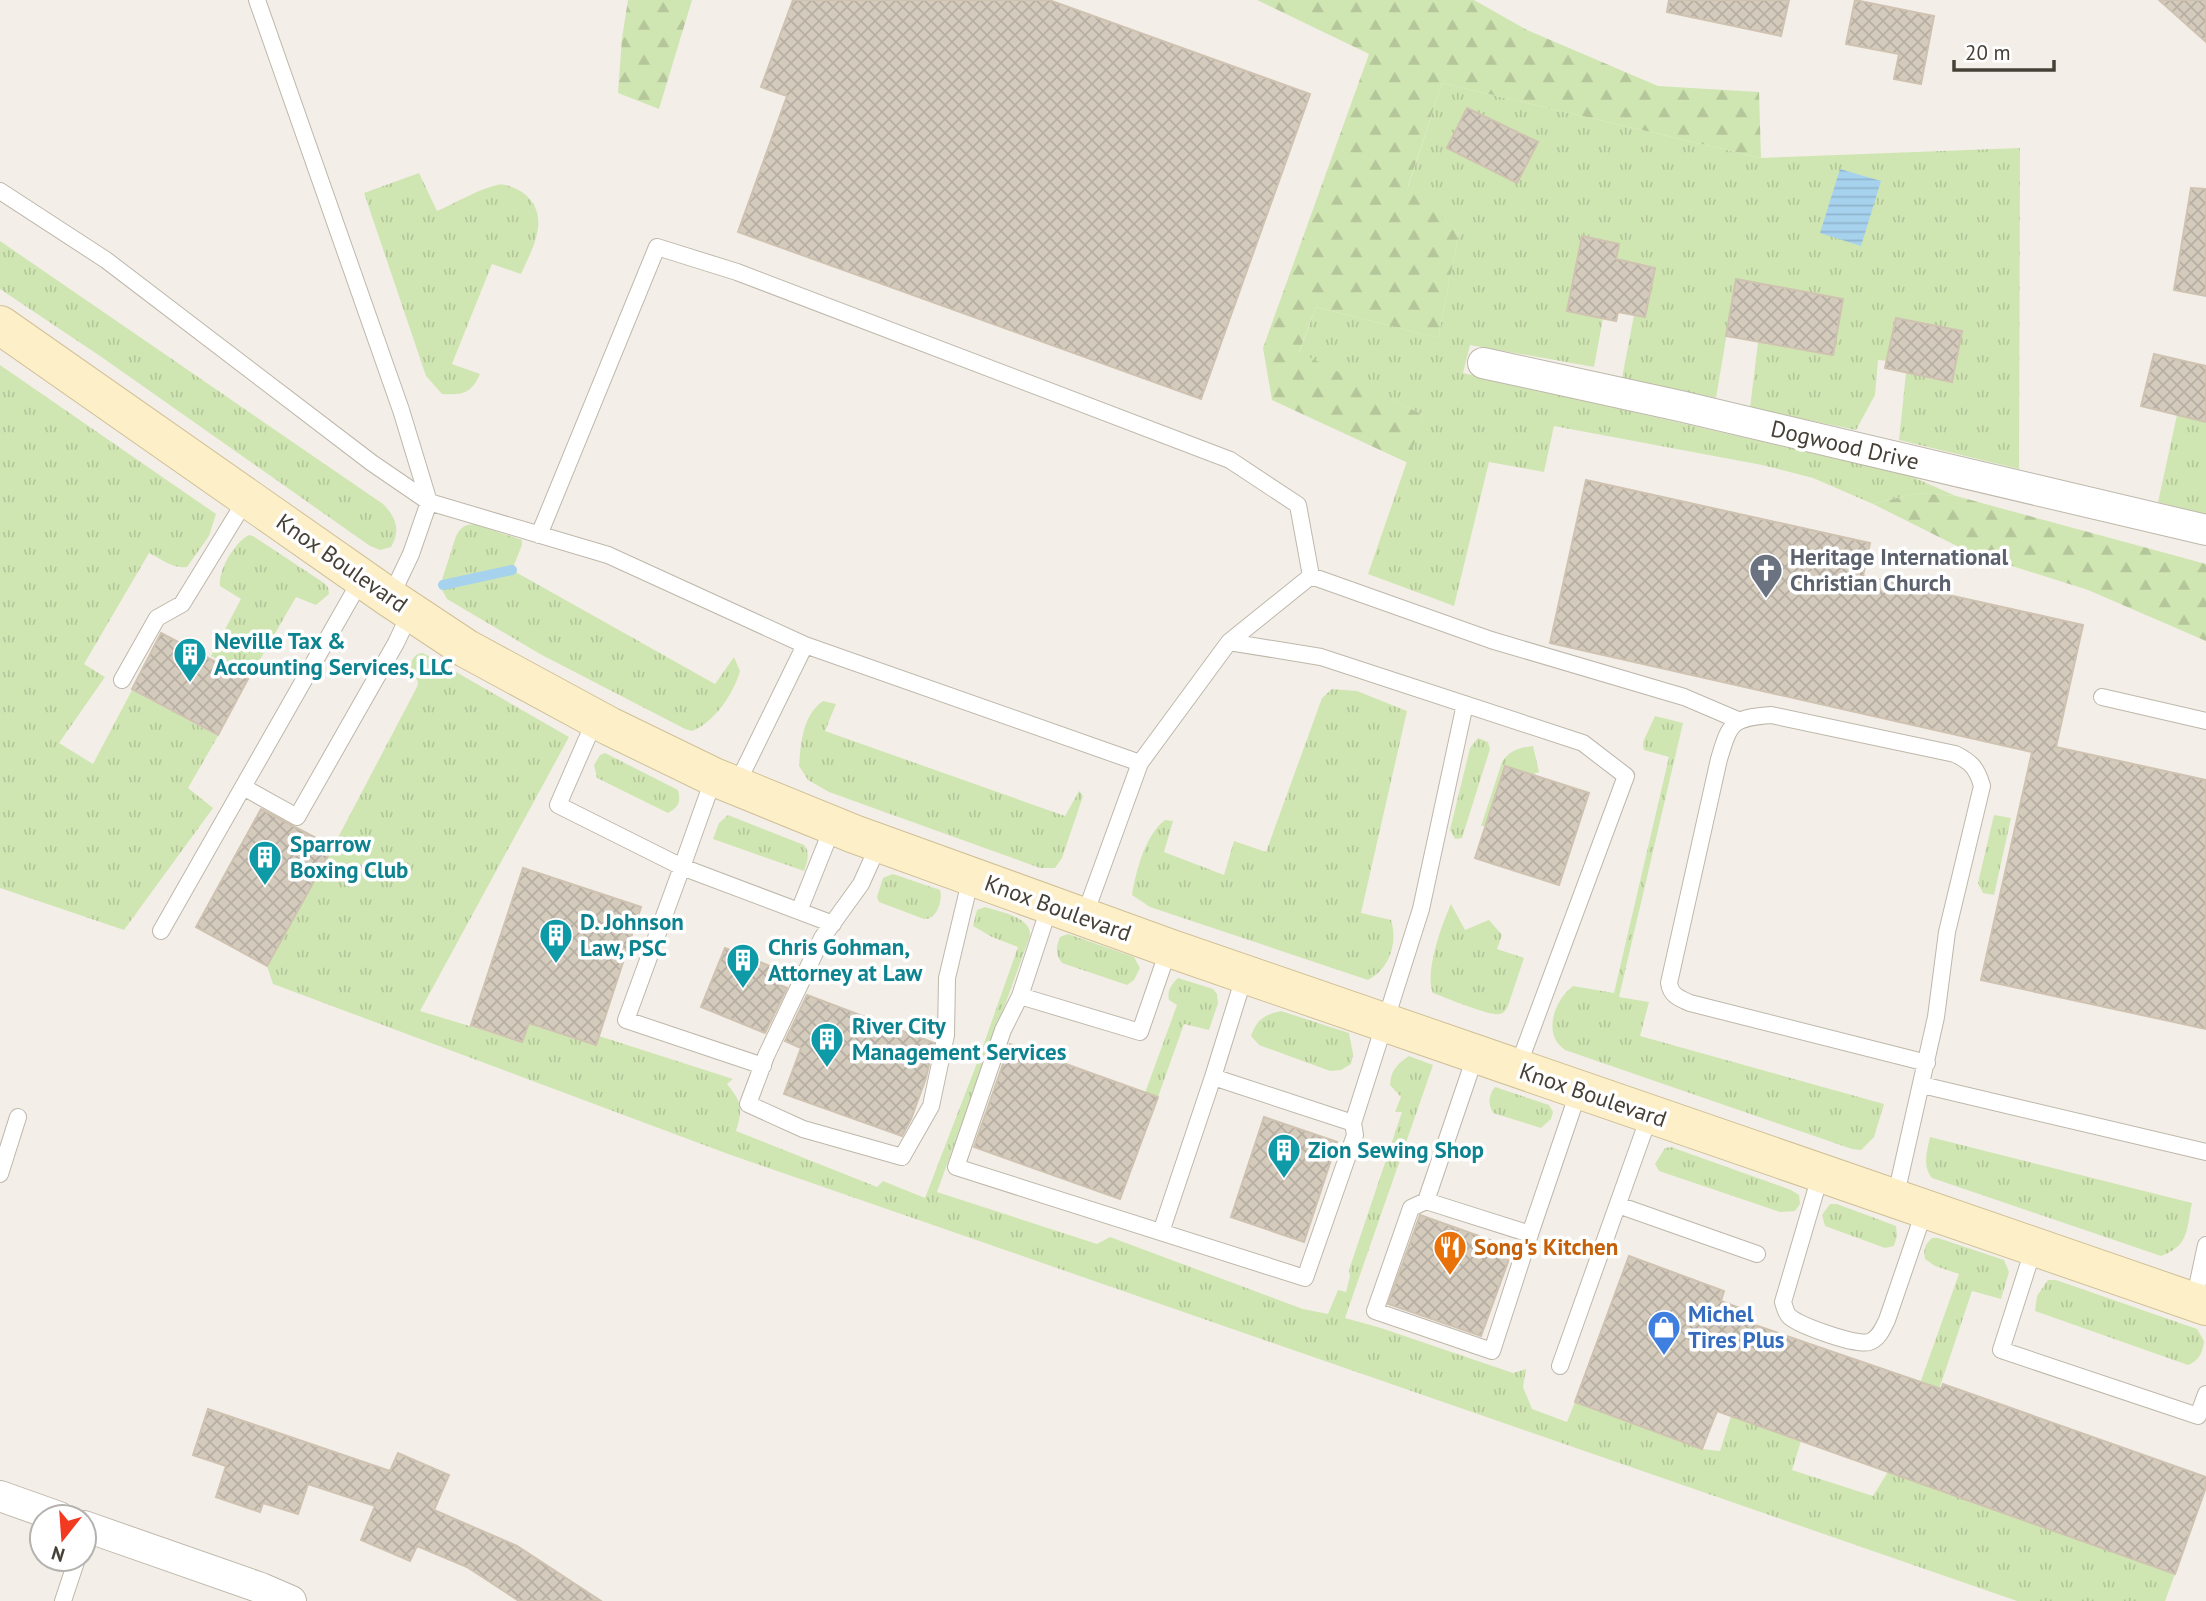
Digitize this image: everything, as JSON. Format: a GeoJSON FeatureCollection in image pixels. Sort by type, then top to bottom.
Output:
{"type":"FeatureCollection","features":[{"type":"Feature","properties":{"kind":"main road","name":"Knox Boulevard"},"geometry":{"type":"LineString","coordinates":[[0,325],[467,649],[596,718],[725,781],[879,844],[1169,948],[2200,1303]]}},
{"type":"Feature","properties":{"kind":"street","name":"Dogwood Drive"},"geometry":{"type":"LineString","coordinates":[[1483,363],[2206,530]]}},
{"type":"Feature","properties":{"kind":"street"},"geometry":{"type":"LineString","coordinates":[[0,1496],[28,1506]]}},
{"type":"Feature","properties":{"kind":"street"},"geometry":{"type":"LineString","coordinates":[[98,1535],[261,1588],[291,1601]]}},
{"type":"Feature","properties":{"kind":"lane"},"geometry":{"type":"LineString","coordinates":[[161,930],[243,787],[388,596],[411,554],[429,502],[401,411],[257,0]]}},
{"type":"Feature","properties":{"kind":"lane"},"geometry":{"type":"LineString","coordinates":[[0,191],[106,260],[372,463],[429,502],[608,555],[805,645],[1140,763]]}},
{"type":"Feature","properties":{"kind":"lane"},"geometry":{"type":"LineString","coordinates":[[539,535],[657,247],[737,272],[1230,460],[1298,505],[1311,576]]}},
{"type":"Feature","properties":{"kind":"lane"},"geometry":{"type":"LineString","coordinates":[[121,680],[157,618],[182,604],[247,498]]}},
{"type":"Feature","properties":{"kind":"lane"},"geometry":{"type":"LineString","coordinates":[[1311,576],[1229,642],[1140,763],[1067,911],[1003,1030],[957,1167],[1305,1278],[1355,1135],[1353,1123],[1387,1023],[1421,909],[1465,704]]}},
{"type":"Feature","properties":{"kind":"lane"},"geometry":{"type":"LineString","coordinates":[[1311,576],[1491,640],[1684,697],[1738,720]]}},
{"type":"Feature","properties":{"kind":"lane"},"geometry":{"type":"LineString","coordinates":[[243,787],[297,817],[396,643],[388,596]]}},
{"type":"Feature","properties":{"kind":"lane"},"geometry":{"type":"LineString","coordinates":[[1229,642],[1321,657],[1583,743],[1626,776],[1517,1069]]}},
{"type":"Feature","properties":{"kind":"lane"},"geometry":{"type":"LineString","coordinates":[[763,1066],[626,1020],[682,867],[725,781],[805,645]]}},
{"type":"Feature","properties":{"kind":"lane"},"geometry":{"type":"LineString","coordinates":[[2102,697],[2206,721]]}},
{"type":"Feature","properties":{"kind":"lane"},"geometry":{"type":"LineString","coordinates":[[1821,1173],[1783,1303],[1787,1315],[1800,1323],[1852,1341],[1869,1342],[1879,1334],[1887,1320],[1910,1204],[1922,1085],[1927,1063],[1937,1017],[1947,932],[1982,786],[1978,771],[1970,761],[1955,754],[1771,715],[1749,716],[1738,720],[1728,730],[1719,759],[1670,982],[1671,991],[1677,998],[1690,1003],[1927,1063]]}},
{"type":"Feature","properties":{"kind":"lane"},"geometry":{"type":"LineString","coordinates":[[596,718],[558,805],[682,867],[833,924]]}},
{"type":"Feature","properties":{"kind":"lane"},"geometry":{"type":"LineString","coordinates":[[799,911],[833,826]]}},
{"type":"Feature","properties":{"kind":"lane"},"geometry":{"type":"LineString","coordinates":[[879,844],[862,884],[822,938],[748,1104],[803,1129],[902,1157],[931,1106],[946,1035],[947,978],[971,877]]}},
{"type":"Feature","properties":{"kind":"lane"},"geometry":{"type":"LineString","coordinates":[[1020,996],[1140,1032],[1169,948]]}},
{"type":"Feature","properties":{"kind":"lane"},"geometry":{"type":"LineString","coordinates":[[1161,1232],[1245,974]]}},
{"type":"Feature","properties":{"kind":"lane"},"geometry":{"type":"LineString","coordinates":[[1476,1054],[1426,1200],[1411,1208],[1375,1311],[1492,1351],[1579,1090]]}},
{"type":"Feature","properties":{"kind":"lane"},"geometry":{"type":"LineString","coordinates":[[1213,1077],[1353,1123]]}},
{"type":"Feature","properties":{"kind":"lane"},"geometry":{"type":"LineString","coordinates":[[1922,1085],[2206,1152]]}},
{"type":"Feature","properties":{"kind":"lane"},"geometry":{"type":"LineString","coordinates":[[1560,1366],[1650,1114]]}},
{"type":"Feature","properties":{"kind":"lane"},"geometry":{"type":"LineString","coordinates":[[0,1174],[18,1117]]}},
{"type":"Feature","properties":{"kind":"lane"},"geometry":{"type":"LineString","coordinates":[[1426,1200],[1530,1234]]}},
{"type":"Feature","properties":{"kind":"lane"},"geometry":{"type":"LineString","coordinates":[[1618,1205],[1757,1254]]}},
{"type":"Feature","properties":{"kind":"lane"},"geometry":{"type":"LineString","coordinates":[[2200,1303],[2206,1245]]}},
{"type":"Feature","properties":{"kind":"lane"},"geometry":{"type":"LineString","coordinates":[[2034,1247],[2001,1350],[2199,1416],[2206,1394]]}},
{"type":"Feature","properties":{"kind":"lane"},"geometry":{"type":"LineString","coordinates":[[63,1601],[72,1573]]}},
{"type":"Feature","properties":{"kind":"green space"},"geometry":{"type":"Polygon","coordinates":[[[628,0],[692,0],[659,109],[618,93],[628,0]]]}},
{"type":"Feature","properties":{"kind":"green space"},"geometry":{"type":"Polygon","coordinates":[[[1257,0],[1474,0],[1527,30],[1658,86],[1759,92],[1761,158],[1442,83],[1408,186],[1459,233],[1438,338],[1316,307],[1299,352],[1423,415],[1408,463],[1272,400],[1263,348],[1369,54],[1257,0]]]}},
{"type":"Feature","properties":{"kind":"green space"},"geometry":{"type":"Polygon","coordinates":[[[1442,83],[1761,158],[2020,148],[2019,469],[1899,440],[1906,373],[1952,382],[1962,331],[1896,318],[1887,361],[1878,360],[1875,395],[1856,430],[1750,408],[1758,342],[1832,355],[1842,299],[1736,279],[1716,398],[1622,378],[1634,315],[1645,317],[1655,268],[1616,259],[1619,244],[1583,236],[1567,310],[1603,318],[1594,367],[1470,345],[1463,373],[1908,475],[1956,496],[1917,493],[1873,504],[1813,478],[1762,465],[1554,426],[1544,472],[1489,462],[1454,606],[1368,574],[1423,415],[1299,353],[1316,307],[1438,338],[1459,233],[1408,187],[1442,83]]]}},
{"type":"Feature","properties":{"kind":"green space"},"geometry":{"type":"Polygon","coordinates":[[[419,173],[437,211],[481,190],[501,185],[512,187],[526,195],[537,214],[537,234],[521,274],[492,264],[452,364],[480,374],[470,389],[456,394],[442,394],[426,376],[364,193],[419,173]]]}},
{"type":"Feature","properties":{"kind":"green space"},"geometry":{"type":"Polygon","coordinates":[[[0,241],[383,504],[396,524],[396,535],[391,547],[380,550],[370,546],[0,289],[0,241]]]}},
{"type":"Feature","properties":{"kind":"green space"},"geometry":{"type":"Polygon","coordinates":[[[0,365],[216,514],[209,536],[187,567],[172,565],[149,553],[84,664],[105,677],[59,743],[93,764],[132,690],[218,736],[188,788],[213,808],[124,930],[0,888],[0,365]]]}},
{"type":"Feature","properties":{"kind":"green space"},"geometry":{"type":"Polygon","coordinates":[[[2177,415],[2206,422],[2206,515],[2158,502],[2177,415]]]}},
{"type":"Feature","properties":{"kind":"green space"},"geometry":{"type":"Polygon","coordinates":[[[1917,493],[1956,496],[2206,564],[2206,641],[2088,590],[1971,553],[1873,504],[1917,493]]]}},
{"type":"Feature","properties":{"kind":"green space"},"geometry":{"type":"Polygon","coordinates":[[[474,524],[522,540],[512,570],[715,684],[734,657],[740,671],[722,706],[700,727],[692,731],[685,729],[540,654],[447,599],[440,586],[456,536],[463,527],[474,524]]]}},
{"type":"Feature","properties":{"kind":"green space"},"geometry":{"type":"Polygon","coordinates":[[[249,535],[321,581],[328,587],[329,594],[316,605],[296,597],[250,677],[211,656],[241,599],[220,586],[222,572],[233,550],[249,535]]]}},
{"type":"Feature","properties":{"kind":"green space"},"geometry":{"type":"Polygon","coordinates":[[[423,653],[569,737],[420,1011],[522,1042],[529,1023],[599,1036],[733,1079],[727,1084],[740,1106],[736,1131],[877,1187],[883,1181],[925,1198],[1018,947],[973,926],[977,910],[985,907],[1006,913],[1026,924],[1030,936],[937,1192],[1097,1244],[1110,1237],[1303,1309],[1328,1314],[1338,1290],[1346,1292],[1349,1270],[1402,1112],[1395,1112],[1401,1097],[1390,1085],[1393,1071],[1409,1056],[1433,1065],[1345,1318],[1513,1373],[1526,1369],[1523,1387],[1532,1409],[1567,1422],[1575,1402],[1702,1449],[1720,1451],[1731,1416],[1801,1441],[1792,1470],[1873,1496],[1889,1470],[1959,1274],[1935,1266],[1925,1259],[1926,1245],[1932,1238],[1938,1238],[2004,1260],[2009,1272],[2001,1299],[1972,1291],[1909,1479],[2175,1574],[2165,1601],[2017,1601],[728,1154],[273,984],[267,966],[417,687],[418,682],[410,666],[414,657],[423,653]]]}},
{"type":"Feature","properties":{"kind":"green space"},"geometry":{"type":"Polygon","coordinates":[[[1332,689],[1357,691],[1407,711],[1361,913],[1391,920],[1393,946],[1382,969],[1368,980],[1150,907],[1132,895],[1147,844],[1165,820],[1173,821],[1164,852],[1224,875],[1234,841],[1266,852],[1322,698],[1332,689]]]}},
{"type":"Feature","properties":{"kind":"green space"},"geometry":{"type":"Polygon","coordinates":[[[823,701],[836,704],[825,731],[1065,816],[1079,791],[1083,796],[1062,858],[1055,868],[1040,868],[829,792],[808,780],[799,766],[802,739],[811,714],[823,701]]]}},
{"type":"Feature","properties":{"kind":"green space"},"geometry":{"type":"Polygon","coordinates":[[[1655,716],[1683,723],[1619,997],[1649,1002],[1640,1036],[1884,1104],[1874,1137],[1861,1150],[1565,1050],[1554,1036],[1552,1027],[1556,1008],[1573,986],[1614,993],[1669,757],[1644,750],[1643,742],[1655,716]]]}},
{"type":"Feature","properties":{"kind":"green space"},"geometry":{"type":"Polygon","coordinates":[[[1478,738],[1488,742],[1490,749],[1462,838],[1455,839],[1450,830],[1470,748],[1478,738]]]}},
{"type":"Feature","properties":{"kind":"green space"},"geometry":{"type":"Polygon","coordinates":[[[1533,746],[1539,772],[1532,775],[1486,826],[1481,826],[1502,762],[1515,750],[1533,746]]]}},
{"type":"Feature","properties":{"kind":"green space"},"geometry":{"type":"Polygon","coordinates":[[[605,753],[678,790],[677,806],[668,813],[597,778],[594,765],[600,755],[605,753]]]}},
{"type":"Feature","properties":{"kind":"green space"},"geometry":{"type":"Polygon","coordinates":[[[728,815],[804,845],[808,854],[804,871],[713,839],[719,823],[728,815]]]}},
{"type":"Feature","properties":{"kind":"green space"},"geometry":{"type":"Polygon","coordinates":[[[1994,815],[2011,818],[1994,895],[1983,893],[1978,883],[1994,815]]]}},
{"type":"Feature","properties":{"kind":"green space"},"geometry":{"type":"Polygon","coordinates":[[[893,874],[940,890],[940,904],[936,913],[924,919],[879,902],[877,897],[883,878],[893,874]]]}},
{"type":"Feature","properties":{"kind":"green space"},"geometry":{"type":"Polygon","coordinates":[[[1451,904],[1465,930],[1489,920],[1502,935],[1497,949],[1524,958],[1508,1006],[1501,1014],[1478,1010],[1433,993],[1432,962],[1451,904]]]}},
{"type":"Feature","properties":{"kind":"green space"},"geometry":{"type":"Polygon","coordinates":[[[1068,934],[1134,957],[1140,968],[1134,980],[1127,985],[1062,963],[1057,953],[1058,944],[1060,937],[1068,934]]]}},
{"type":"Feature","properties":{"kind":"green space"},"geometry":{"type":"Polygon","coordinates":[[[1178,978],[1213,989],[1218,1003],[1209,1030],[1184,1024],[1158,1097],[1145,1093],[1177,1005],[1169,1000],[1169,993],[1178,978]]]}},
{"type":"Feature","properties":{"kind":"green space"},"geometry":{"type":"Polygon","coordinates":[[[1281,1011],[1349,1033],[1353,1054],[1351,1064],[1341,1070],[1330,1071],[1259,1045],[1251,1036],[1256,1025],[1266,1016],[1281,1011]]]}},
{"type":"Feature","properties":{"kind":"green space"},"geometry":{"type":"Polygon","coordinates":[[[1495,1087],[1549,1105],[1553,1112],[1551,1119],[1541,1128],[1493,1113],[1490,1100],[1495,1087]]]}},
{"type":"Feature","properties":{"kind":"green space"},"geometry":{"type":"Polygon","coordinates":[[[1930,1137],[2192,1203],[2185,1235],[2177,1247],[2161,1256],[1932,1178],[1926,1163],[1930,1137]]]}},
{"type":"Feature","properties":{"kind":"green space"},"geometry":{"type":"Polygon","coordinates":[[[1671,1147],[1791,1190],[1799,1195],[1800,1204],[1795,1211],[1780,1212],[1659,1171],[1655,1164],[1665,1148],[1671,1147]]]}},
{"type":"Feature","properties":{"kind":"green space"},"geometry":{"type":"Polygon","coordinates":[[[1830,1204],[1837,1204],[1896,1226],[1894,1246],[1885,1248],[1825,1226],[1822,1215],[1830,1204]]]}},
{"type":"Feature","properties":{"kind":"green space"},"geometry":{"type":"Polygon","coordinates":[[[2048,1280],[2056,1280],[2197,1329],[2204,1341],[2198,1359],[2188,1365],[2035,1311],[2037,1296],[2048,1280]]]}},
{"type":"Feature","properties":{"kind":"water"},"geometry":{"type":"Polygon","coordinates":[[[1840,169],[1881,181],[1861,246],[1820,233],[1840,169]]]}},
{"type":"Feature","properties":{"kind":"building"},"geometry":{"type":"Polygon","coordinates":[[[793,0],[1049,0],[1310,94],[1201,399],[738,232],[787,96],[761,87],[793,0]]]}},
{"type":"Feature","properties":{"kind":"building"},"geometry":{"type":"Polygon","coordinates":[[[1669,0],[1789,0],[1781,36],[1667,12],[1669,0]]]}},
{"type":"Feature","properties":{"kind":"building"},"geometry":{"type":"Polygon","coordinates":[[[1855,0],[1934,16],[1921,84],[1894,79],[1899,54],[1846,44],[1855,0]]]}},
{"type":"Feature","properties":{"kind":"building"},"geometry":{"type":"Polygon","coordinates":[[[2159,0],[2206,0],[2206,42],[2159,0]]]}},
{"type":"Feature","properties":{"kind":"building"},"geometry":{"type":"Polygon","coordinates":[[[1467,108],[1538,142],[1517,183],[1447,148],[1467,108]]]}},
{"type":"Feature","properties":{"kind":"building"},"geometry":{"type":"Polygon","coordinates":[[[2191,188],[2206,189],[2206,296],[2174,290],[2191,188]]]}},
{"type":"Feature","properties":{"kind":"building"},"geometry":{"type":"Polygon","coordinates":[[[1582,236],[1619,244],[1616,259],[1655,268],[1645,317],[1618,312],[1616,321],[1567,311],[1582,236]]]}},
{"type":"Feature","properties":{"kind":"building"},"geometry":{"type":"Polygon","coordinates":[[[1736,279],[1843,299],[1833,355],[1726,336],[1736,279]]]}},
{"type":"Feature","properties":{"kind":"building"},"geometry":{"type":"Polygon","coordinates":[[[1896,318],[1962,331],[1952,382],[1885,368],[1896,318]]]}},
{"type":"Feature","properties":{"kind":"building"},"geometry":{"type":"Polygon","coordinates":[[[2154,354],[2206,366],[2206,422],[2141,406],[2154,354]]]}},
{"type":"Feature","properties":{"kind":"building","name":"Heritage International Christian Church"},"geometry":{"type":"Polygon","coordinates":[[[1586,480],[1870,543],[1863,576],[2083,625],[2056,747],[2206,780],[2206,1029],[1981,980],[2032,752],[1550,643],[1586,480]]]}},
{"type":"Feature","properties":{"kind":"building","name":"Neville Tax & Accounting Services, LLC"},"geometry":{"type":"Polygon","coordinates":[[[161,633],[248,679],[218,735],[132,689],[161,633]]]}},
{"type":"Feature","properties":{"kind":"building"},"geometry":{"type":"Polygon","coordinates":[[[1505,766],[1589,793],[1559,885],[1475,858],[1505,766]]]}},
{"type":"Feature","properties":{"kind":"building","name":"Sparrow Boxing Club"},"geometry":{"type":"Polygon","coordinates":[[[261,809],[333,847],[267,966],[196,927],[261,809]]]}},
{"type":"Feature","properties":{"kind":"building","name":"D. Johnson Law, PSC"},"geometry":{"type":"Polygon","coordinates":[[[523,868],[641,907],[596,1045],[529,1023],[522,1042],[471,1025],[523,868]]]}},
{"type":"Feature","properties":{"kind":"building","name":"Chris Gohman, Attorney at Law"},"geometry":{"type":"Polygon","coordinates":[[[725,948],[785,972],[780,985],[787,988],[765,1033],[701,1007],[725,948]]]}},
{"type":"Feature","properties":{"kind":"building","name":"River City Management Services"},"geometry":{"type":"Polygon","coordinates":[[[807,995],[934,1043],[926,1078],[902,1136],[784,1094],[801,1048],[785,1041],[807,995]]]}},
{"type":"Feature","properties":{"kind":"building"},"geometry":{"type":"Polygon","coordinates":[[[1010,1044],[1158,1097],[1120,1199],[974,1147],[1010,1044]]]}},
{"type":"Feature","properties":{"kind":"building","name":"Zion Sewing Shop"},"geometry":{"type":"Polygon","coordinates":[[[1264,1117],[1337,1142],[1304,1242],[1231,1217],[1264,1117]]]}},
{"type":"Feature","properties":{"kind":"building","name":"Song's Kitchen"},"geometry":{"type":"Polygon","coordinates":[[[1420,1215],[1513,1248],[1481,1336],[1388,1304],[1420,1215]]]}},
{"type":"Feature","properties":{"kind":"building"},"geometry":{"type":"Polygon","coordinates":[[[1629,1256],[1724,1291],[1721,1301],[1753,1313],[1749,1323],[1941,1389],[1943,1384],[2206,1477],[2206,1487],[2175,1574],[1717,1411],[1702,1449],[1575,1402],[1629,1256]]]}},
{"type":"Feature","properties":{"kind":"building"},"geometry":{"type":"Polygon","coordinates":[[[208,1409],[390,1471],[398,1453],[449,1475],[434,1510],[517,1546],[601,1601],[519,1601],[467,1567],[417,1546],[410,1561],[361,1540],[375,1506],[308,1484],[298,1514],[263,1503],[260,1512],[216,1497],[226,1466],[193,1455],[208,1409]]]}},
{"type":"Feature","properties":{"kind":"waterway"},"geometry":{"type":"LineString","coordinates":[[443,585],[512,570]]}},
{"type":"Feature","properties":{"kind":"place","name":"Heritage International Christian Church"},"geometry":{"type":"Point","coordinates":[1766,600]}},
{"type":"Feature","properties":{"kind":"place","name":"Neville Tax & Accounting Services, LLC"},"geometry":{"type":"Point","coordinates":[190,684]}},
{"type":"Feature","properties":{"kind":"place","name":"Sparrow Boxing Club"},"geometry":{"type":"Point","coordinates":[265,887]}},
{"type":"Feature","properties":{"kind":"place","name":"D. Johnson Law, PSC"},"geometry":{"type":"Point","coordinates":[556,965]}},
{"type":"Feature","properties":{"kind":"place","name":"Chris Gohman, Attorney at Law"},"geometry":{"type":"Point","coordinates":[743,990]}},
{"type":"Feature","properties":{"kind":"place","name":"River City Management Services"},"geometry":{"type":"Point","coordinates":[827,1069]}},
{"type":"Feature","properties":{"kind":"place","name":"Zion Sewing Shop"},"geometry":{"type":"Point","coordinates":[1284,1180]}},
{"type":"Feature","properties":{"kind":"place","name":"Song's Kitchen"},"geometry":{"type":"Point","coordinates":[1450,1277]}},
{"type":"Feature","properties":{"kind":"place","name":"Michel Tires Plus"},"geometry":{"type":"Point","coordinates":[1664,1357]}}]}
